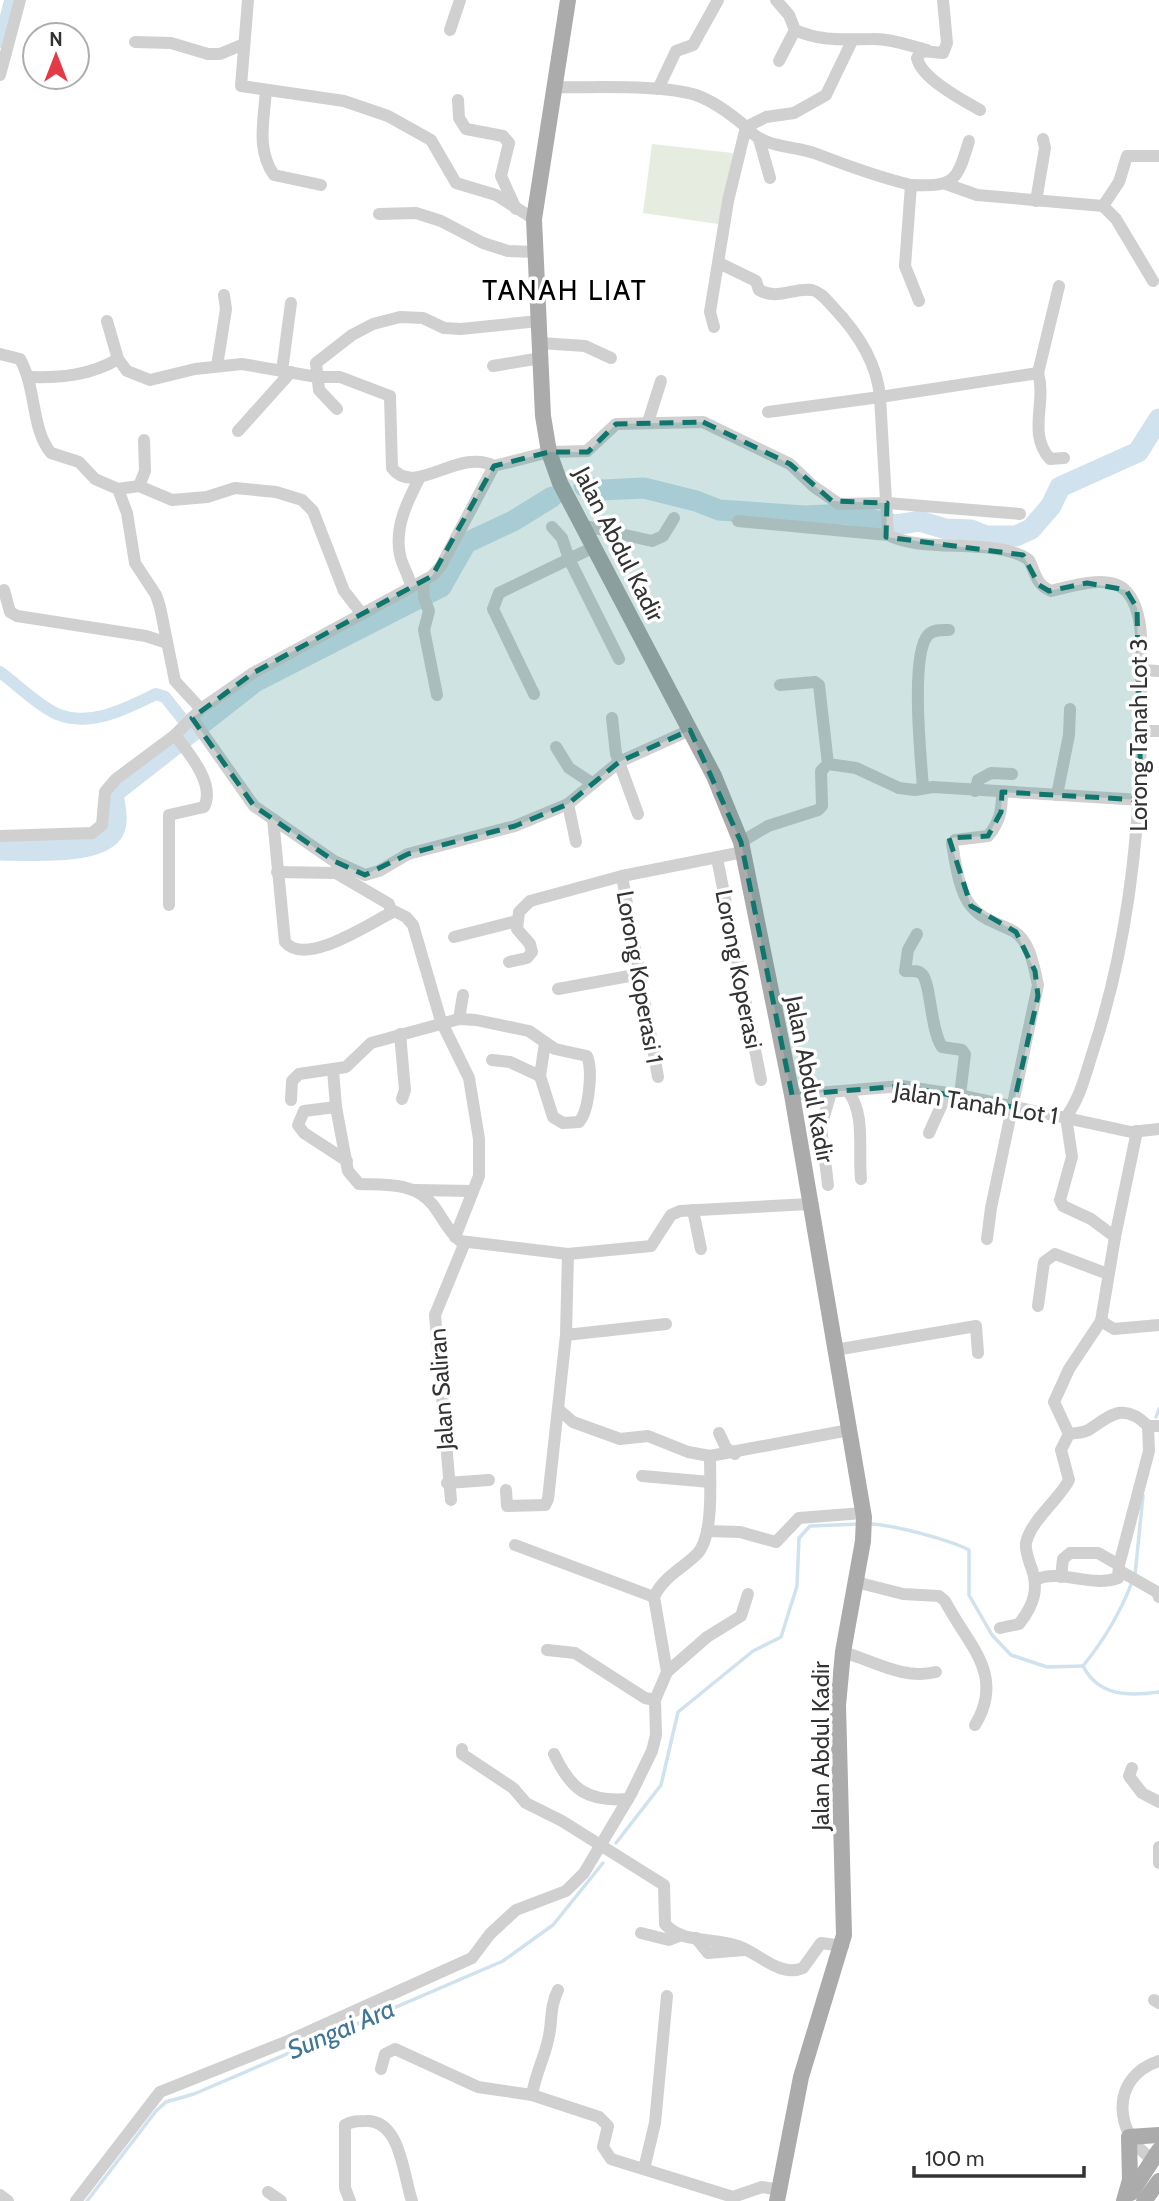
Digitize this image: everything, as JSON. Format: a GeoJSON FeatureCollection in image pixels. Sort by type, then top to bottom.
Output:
{"type":"FeatureCollection","features":[{"type":"Feature","properties":{"kind":"main road","name":"Jalan Abdul Kadir"},"geometry":{"type":"LineString","coordinates":[[568,0],[534,219],[543,416],[549,452],[592,548],[729,808],[742,847],[792,1095],[864,1520],[843,1652],[838,1705],[845,1921],[842,1946],[801,2077],[778,2196]]}},
{"type":"Feature","properties":{"kind":"main road"},"geometry":{"type":"LineString","coordinates":[[1125,2201],[1130,2180],[1129,2137],[1159,2135]]}},
{"type":"Feature","properties":{"kind":"main road"},"geometry":{"type":"LineString","coordinates":[[1125,2201],[1157,2156]]}},
{"type":"Feature","properties":{"kind":"main road"},"geometry":{"type":"LineString","coordinates":[[1144,2201],[1159,2181]]}},
{"type":"Feature","properties":{"kind":"street"},"geometry":{"type":"LineString","coordinates":[[0,75],[20,0]]}},
{"type":"Feature","properties":{"kind":"street"},"geometry":{"type":"LineString","coordinates":[[233,0],[247,1],[241,86],[344,101],[388,116],[430,140],[456,183],[496,195],[534,219]]}},
{"type":"Feature","properties":{"kind":"street"},"geometry":{"type":"LineString","coordinates":[[450,30],[460,0]]}},
{"type":"Feature","properties":{"kind":"street"},"geometry":{"type":"LineString","coordinates":[[658,89],[676,51],[693,44],[718,0]]}},
{"type":"Feature","properties":{"kind":"street"},"geometry":{"type":"LineString","coordinates":[[776,0],[789,15],[795,30],[779,61]]}},
{"type":"Feature","properties":{"kind":"street"},"geometry":{"type":"LineString","coordinates":[[795,30],[834,41],[874,38],[943,54],[947,43],[943,0]]}},
{"type":"Feature","properties":{"kind":"street"},"geometry":{"type":"LineString","coordinates":[[714,327],[710,312],[727,201],[746,127],[766,117],[794,113],[826,95],[852,41]]}},
{"type":"Feature","properties":{"kind":"street"},"geometry":{"type":"LineString","coordinates":[[135,42],[171,43],[208,54],[220,54],[244,44]]}},
{"type":"Feature","properties":{"kind":"street"},"geometry":{"type":"LineString","coordinates":[[927,50],[917,58],[919,66],[935,82],[980,110]]}},
{"type":"Feature","properties":{"kind":"street"},"geometry":{"type":"LineString","coordinates":[[553,87],[658,89],[695,95],[727,111],[759,138],[911,185],[946,184],[977,195],[1103,206],[1116,219],[1153,281]]}},
{"type":"Feature","properties":{"kind":"street"},"geometry":{"type":"LineString","coordinates":[[266,90],[262,149],[266,163],[275,175],[321,185]]}},
{"type":"Feature","properties":{"kind":"street"},"geometry":{"type":"LineString","coordinates":[[458,100],[459,118],[466,129],[503,135],[509,143],[501,176],[516,209]]}},
{"type":"Feature","properties":{"kind":"street"},"geometry":{"type":"LineString","coordinates":[[759,138],[770,178]]}},
{"type":"Feature","properties":{"kind":"street"},"geometry":{"type":"LineString","coordinates":[[1036,201],[1045,148],[1043,139]]}},
{"type":"Feature","properties":{"kind":"street"},"geometry":{"type":"LineString","coordinates":[[946,184],[958,174],[969,141]]}},
{"type":"Feature","properties":{"kind":"street"},"geometry":{"type":"LineString","coordinates":[[1103,206],[1119,182],[1127,156],[1159,156]]}},
{"type":"Feature","properties":{"kind":"street"},"geometry":{"type":"LineString","coordinates":[[911,185],[905,266],[919,301]]}},
{"type":"Feature","properties":{"kind":"street"},"geometry":{"type":"LineString","coordinates":[[379,214],[416,213],[441,221],[483,243],[508,251],[534,252]]}},
{"type":"Feature","properties":{"kind":"street"},"geometry":{"type":"LineString","coordinates":[[719,263],[756,281],[759,290],[766,294],[782,296],[810,290],[820,293],[862,342],[869,365],[878,377],[887,531]]}},
{"type":"Feature","properties":{"kind":"street"},"geometry":{"type":"LineString","coordinates":[[1059,286],[1038,373],[1043,388],[1037,430],[1040,442],[1050,459],[1064,458]]}},
{"type":"Feature","properties":{"kind":"street"},"geometry":{"type":"LineString","coordinates":[[217,366],[226,309],[224,295]]}},
{"type":"Feature","properties":{"kind":"street"},"geometry":{"type":"LineString","coordinates":[[238,431],[287,372],[291,303]]}},
{"type":"Feature","properties":{"kind":"street"},"geometry":{"type":"LineString","coordinates":[[337,409],[319,390],[316,363],[352,335],[373,324],[400,317],[423,318],[444,328],[538,321]]}},
{"type":"Feature","properties":{"kind":"street"},"geometry":{"type":"LineString","coordinates":[[107,321],[118,359],[127,371],[150,380],[217,366],[242,364],[317,377],[340,377],[390,396],[393,468],[397,473],[420,477],[436,475],[466,460],[482,460],[494,466],[549,452],[587,451],[616,424],[703,422],[790,464],[832,501],[887,508],[1020,514]]}},
{"type":"Feature","properties":{"kind":"street"},"geometry":{"type":"LineString","coordinates":[[493,366],[540,351],[585,346],[611,358]]}},
{"type":"Feature","properties":{"kind":"street"},"geometry":{"type":"LineString","coordinates":[[0,354],[20,359],[30,377],[40,433],[51,453],[79,462],[95,479],[118,489],[139,486],[172,500],[207,497],[235,488],[276,492],[302,500],[313,511],[344,591],[362,614]]}},
{"type":"Feature","properties":{"kind":"street"},"geometry":{"type":"LineString","coordinates":[[30,377],[63,378],[103,368],[118,359]]}},
{"type":"Feature","properties":{"kind":"street"},"geometry":{"type":"LineString","coordinates":[[768,412],[1038,373]]}},
{"type":"Feature","properties":{"kind":"street"},"geometry":{"type":"LineString","coordinates":[[649,422],[662,381]]}},
{"type":"Feature","properties":{"kind":"street"},"geometry":{"type":"LineString","coordinates":[[139,486],[145,471],[144,440]]}},
{"type":"Feature","properties":{"kind":"street"},"geometry":{"type":"LineString","coordinates":[[0,836],[92,833],[102,825],[105,792],[116,779],[175,735],[195,715],[253,673],[362,614],[420,588],[441,566],[494,466]]}},
{"type":"Feature","properties":{"kind":"street"},"geometry":{"type":"LineString","coordinates":[[420,477],[404,509],[399,552],[420,588],[429,611],[424,630],[437,695]]}},
{"type":"Feature","properties":{"kind":"street"},"geometry":{"type":"LineString","coordinates":[[118,489],[127,513],[135,563],[156,595],[175,681],[195,715],[200,731],[247,799],[388,904],[392,910],[406,917],[413,925],[442,1023],[469,1078],[481,1160],[479,1176],[472,1191],[416,1190],[397,1185],[359,1184],[348,1171],[336,1107],[334,1070]]}},
{"type":"Feature","properties":{"kind":"street"},"geometry":{"type":"LineString","coordinates":[[581,525],[652,541],[663,536],[674,518]]}},
{"type":"Feature","properties":{"kind":"street","name":"Lorong Tanah Lot 3"},"geometry":{"type":"LineString","coordinates":[[738,521],[887,531],[905,540],[1023,555],[1029,560],[1039,584],[1051,591],[1087,583],[1107,583],[1126,590],[1137,608],[1142,731],[1141,800],[1135,863],[1102,1023],[1076,1104],[1066,1117]]}},
{"type":"Feature","properties":{"kind":"street"},"geometry":{"type":"LineString","coordinates":[[552,527],[562,538],[569,559],[619,659]]}},
{"type":"Feature","properties":{"kind":"street"},"geometry":{"type":"LineString","coordinates":[[534,694],[493,609],[494,603],[499,593],[592,548]]}},
{"type":"Feature","properties":{"kind":"street"},"geometry":{"type":"LineString","coordinates":[[4,590],[10,612],[17,616],[146,636],[167,643]]}},
{"type":"Feature","properties":{"kind":"street"},"geometry":{"type":"LineString","coordinates":[[923,788],[918,717],[922,650],[928,635],[938,630],[949,631]]}},
{"type":"Feature","properties":{"kind":"street"},"geometry":{"type":"LineString","coordinates":[[1141,670],[1159,671]]}},
{"type":"Feature","properties":{"kind":"street"},"geometry":{"type":"LineString","coordinates":[[780,685],[815,682],[819,685],[828,764]]}},
{"type":"Feature","properties":{"kind":"street"},"geometry":{"type":"LineString","coordinates":[[1057,794],[1069,735],[1070,709]]}},
{"type":"Feature","properties":{"kind":"street"},"geometry":{"type":"LineString","coordinates":[[612,718],[620,762],[638,814]]}},
{"type":"Feature","properties":{"kind":"street"},"geometry":{"type":"LineString","coordinates":[[277,872],[337,868],[365,874],[379,871],[408,854],[515,826],[568,804],[620,762],[690,730]]}},
{"type":"Feature","properties":{"kind":"street"},"geometry":{"type":"LineString","coordinates":[[1142,731],[1159,731]]}},
{"type":"Feature","properties":{"kind":"street"},"geometry":{"type":"LineString","coordinates":[[169,905],[169,815],[204,807],[208,797],[201,773],[175,735]]}},
{"type":"Feature","properties":{"kind":"street"},"geometry":{"type":"LineString","coordinates":[[556,747],[569,768],[592,783]]}},
{"type":"Feature","properties":{"kind":"street"},"geometry":{"type":"LineString","coordinates":[[828,764],[856,768],[899,788],[1141,800]]}},
{"type":"Feature","properties":{"kind":"street"},"geometry":{"type":"LineString","coordinates":[[509,962],[527,958],[532,951],[530,944],[517,929],[519,912],[530,901],[622,876],[717,858],[742,847],[768,826],[818,810],[821,806],[821,771],[828,764]]}},
{"type":"Feature","properties":{"kind":"street"},"geometry":{"type":"LineString","coordinates":[[975,791],[978,780],[985,774],[1012,774]]}},
{"type":"Feature","properties":{"kind":"street"},"geometry":{"type":"LineString","coordinates":[[987,1239],[1038,996],[1030,954],[1016,932],[986,920],[965,896],[953,843],[962,839],[988,836],[997,826],[1002,792]]}},
{"type":"Feature","properties":{"kind":"street"},"geometry":{"type":"LineString","coordinates":[[568,804],[576,842]]}},
{"type":"Feature","properties":{"kind":"street"},"geometry":{"type":"LineString","coordinates":[[273,819],[285,942],[290,948],[304,950],[337,942],[392,910]]}},
{"type":"Feature","properties":{"kind":"street","name":"Lorong Koperasi"},"geometry":{"type":"LineString","coordinates":[[717,858],[761,1080]]}},
{"type":"Feature","properties":{"kind":"street","name":"Lorong Koperasi 1"},"geometry":{"type":"LineString","coordinates":[[622,876],[658,1077]]}},
{"type":"Feature","properties":{"kind":"street"},"geometry":{"type":"LineString","coordinates":[[454,937],[517,920]]}},
{"type":"Feature","properties":{"kind":"street"},"geometry":{"type":"LineString","coordinates":[[917,934],[908,950],[905,971],[918,972],[925,978],[934,1028],[942,1047],[962,1050],[965,1054],[953,1094],[929,1133]]}},
{"type":"Feature","properties":{"kind":"street"},"geometry":{"type":"LineString","coordinates":[[558,989],[640,974]]}},
{"type":"Feature","properties":{"kind":"street"},"geometry":{"type":"LineString","coordinates":[[459,1019],[463,995]]}},
{"type":"Feature","properties":{"kind":"street"},"geometry":{"type":"LineString","coordinates":[[291,1100],[292,1081],[299,1074],[308,1070],[346,1067],[371,1043],[459,1019],[489,1022],[529,1031],[555,1049],[582,1053],[590,1060],[588,1105],[586,1115],[579,1122],[564,1123],[553,1117],[540,1076],[545,1043]]}},
{"type":"Feature","properties":{"kind":"street"},"geometry":{"type":"LineString","coordinates":[[400,1034],[405,1090],[402,1099]]}},
{"type":"Feature","properties":{"kind":"street"},"geometry":{"type":"LineString","coordinates":[[492,1060],[510,1062],[540,1076]]}},
{"type":"Feature","properties":{"kind":"street","name":"Jalan Tanah Lot 1"},"geometry":{"type":"LineString","coordinates":[[792,1095],[901,1086],[1137,1131],[1159,1129]]}},
{"type":"Feature","properties":{"kind":"street"},"geometry":{"type":"LineString","coordinates":[[848,1091],[855,1101],[859,1119],[861,1179]]}},
{"type":"Feature","properties":{"kind":"street"},"geometry":{"type":"LineString","coordinates":[[828,1185],[821,1127],[831,1092]]}},
{"type":"Feature","properties":{"kind":"street"},"geometry":{"type":"LineString","coordinates":[[336,1107],[304,1111],[298,1125],[304,1133],[347,1161]]}},
{"type":"Feature","properties":{"kind":"street"},"geometry":{"type":"LineString","coordinates":[[1066,1117],[1072,1157],[1061,1204],[1091,1219],[1115,1237]]}},
{"type":"Feature","properties":{"kind":"street"},"geometry":{"type":"LineString","coordinates":[[1069,1434],[1054,1402],[1069,1369],[1101,1321],[1137,1131]]}},
{"type":"Feature","properties":{"kind":"street"},"geometry":{"type":"LineString","coordinates":[[416,1190],[432,1204],[460,1240],[568,1254],[651,1246],[671,1215],[693,1210],[810,1204]]}},
{"type":"Feature","properties":{"kind":"street","name":"Jalan Saliran"},"geometry":{"type":"LineString","coordinates":[[451,1500],[447,1483],[435,1315],[460,1240],[472,1191]]}},
{"type":"Feature","properties":{"kind":"street"},"geometry":{"type":"LineString","coordinates":[[693,1210],[701,1249]]}},
{"type":"Feature","properties":{"kind":"street"},"geometry":{"type":"LineString","coordinates":[[506,1490],[507,1506],[545,1505],[566,1335],[568,1254]]}},
{"type":"Feature","properties":{"kind":"street"},"geometry":{"type":"LineString","coordinates":[[1038,1306],[1044,1262],[1055,1254],[1108,1274]]}},
{"type":"Feature","properties":{"kind":"street"},"geometry":{"type":"LineString","coordinates":[[1101,1321],[1114,1329],[1159,1325]]}},
{"type":"Feature","properties":{"kind":"street"},"geometry":{"type":"LineString","coordinates":[[566,1335],[666,1324]]}},
{"type":"Feature","properties":{"kind":"street"},"geometry":{"type":"LineString","coordinates":[[835,1350],[976,1326],[978,1353]]}},
{"type":"Feature","properties":{"kind":"street"},"geometry":{"type":"LineString","coordinates":[[558,1409],[573,1422],[620,1439],[648,1436],[688,1452],[710,1456],[735,1454],[849,1430]]}},
{"type":"Feature","properties":{"kind":"street"},"geometry":{"type":"LineString","coordinates":[[1035,1580],[1045,1576],[1110,1580],[1118,1578],[1154,1455],[1153,1426],[1118,1412],[1106,1415],[1089,1431],[1069,1434]]}},
{"type":"Feature","properties":{"kind":"street"},"geometry":{"type":"LineString","coordinates":[[719,1433],[726,1448],[735,1454]]}},
{"type":"Feature","properties":{"kind":"street"},"geometry":{"type":"LineString","coordinates":[[1000,1628],[1019,1624],[1031,1608],[1036,1590],[1026,1544],[1034,1528],[1061,1496],[1069,1480],[1061,1450],[1069,1434]]}},
{"type":"Feature","properties":{"kind":"street"},"geometry":{"type":"LineString","coordinates":[[667,1672],[654,1597],[671,1574],[703,1547],[708,1531],[710,1456]]}},
{"type":"Feature","properties":{"kind":"street"},"geometry":{"type":"LineString","coordinates":[[642,1476],[710,1482]]}},
{"type":"Feature","properties":{"kind":"street"},"geometry":{"type":"LineString","coordinates":[[447,1483],[489,1480]]}},
{"type":"Feature","properties":{"kind":"street"},"geometry":{"type":"LineString","coordinates":[[708,1531],[740,1532],[776,1542],[799,1518],[864,1520]]}},
{"type":"Feature","properties":{"kind":"street"},"geometry":{"type":"LineString","coordinates":[[515,1545],[654,1597]]}},
{"type":"Feature","properties":{"kind":"street"},"geometry":{"type":"LineString","coordinates":[[1061,1577],[1063,1559],[1070,1553],[1098,1553],[1157,1591],[1159,1597]]}},
{"type":"Feature","properties":{"kind":"street"},"geometry":{"type":"LineString","coordinates":[[856,1582],[903,1594],[939,1596],[945,1601],[974,1646],[989,1684],[982,1714],[975,1725]]}},
{"type":"Feature","properties":{"kind":"street"},"geometry":{"type":"LineString","coordinates":[[76,2201],[160,2092],[288,2040],[471,1958],[490,1934],[516,1910],[566,1891],[584,1874],[628,1799],[652,1751],[656,1735],[655,1700],[667,1672],[706,1637],[741,1616],[748,1594]]}},
{"type":"Feature","properties":{"kind":"street"},"geometry":{"type":"LineString","coordinates":[[547,1650],[575,1653],[645,1698],[655,1700]]}},
{"type":"Feature","properties":{"kind":"street"},"geometry":{"type":"LineString","coordinates":[[843,1652],[883,1668],[916,1675],[936,1672]]}},
{"type":"Feature","properties":{"kind":"street"},"geometry":{"type":"LineString","coordinates":[[462,1749],[462,1754],[513,1788],[526,1803],[562,1821],[664,1885],[665,1924],[679,1936]]}},
{"type":"Feature","properties":{"kind":"street"},"geometry":{"type":"LineString","coordinates":[[554,1754],[569,1782],[577,1790],[600,1800],[628,1799]]}},
{"type":"Feature","properties":{"kind":"street"},"geometry":{"type":"LineString","coordinates":[[1132,1768],[1129,1776],[1133,1783],[1159,1802]]}},
{"type":"Feature","properties":{"kind":"street"},"geometry":{"type":"LineString","coordinates":[[1159,1847],[1159,1863]]}},
{"type":"Feature","properties":{"kind":"street"},"geometry":{"type":"LineString","coordinates":[[641,1933],[669,1940],[679,1936],[696,1938],[708,1952],[749,1950],[781,1969],[794,1972],[803,1968],[821,1943],[842,1946]]}},
{"type":"Feature","properties":{"kind":"street"},"geometry":{"type":"LineString","coordinates":[[532,2095],[535,2072],[548,2043],[551,2004],[558,1990]]}},
{"type":"Feature","properties":{"kind":"street"},"geometry":{"type":"LineString","coordinates":[[644,2169],[655,2123],[667,1996]]}},
{"type":"Feature","properties":{"kind":"street"},"geometry":{"type":"LineString","coordinates":[[381,2069],[385,2054],[395,2049],[478,2087],[532,2095],[607,2121],[603,2147],[606,2155],[733,2197],[762,2187],[778,2196]]}},
{"type":"Feature","properties":{"kind":"street"},"geometry":{"type":"LineString","coordinates":[[1157,2156],[1129,2137],[1123,2108],[1128,2084],[1140,2069],[1159,2061]]}},
{"type":"Feature","properties":{"kind":"street"},"geometry":{"type":"LineString","coordinates":[[350,2201],[345,2188],[345,2125],[351,2121],[377,2121],[393,2138],[412,2201]]}},
{"type":"Feature","properties":{"kind":"street"},"geometry":{"type":"LineString","coordinates":[[268,2192],[281,2201]]}},
{"type":"Feature","properties":{"kind":"street"},"geometry":{"type":"LineString","coordinates":[[0,2196],[8,2201]]}},
{"type":"Feature","properties":{"kind":"highlighted area"},"geometry":{"type":"Polygon","coordinates":[[[703,422],[790,464],[832,501],[887,503],[886,537],[1023,555],[1039,585],[1049,591],[1087,583],[1126,590],[1137,608],[1141,800],[1002,792],[1001,812],[988,836],[949,838],[971,906],[1016,932],[1035,971],[1038,996],[1013,1107],[902,1086],[792,1095],[741,842],[690,730],[619,762],[568,804],[515,826],[408,854],[365,875],[334,861],[254,806],[200,731],[192,718],[253,673],[432,576],[494,466],[549,452],[588,452],[616,424],[703,422]]]}},
{"type":"Feature","properties":{"kind":"shaded area"},"geometry":{"type":"Polygon","coordinates":[[[652,144],[733,153],[725,225],[643,213],[652,144]]]}},
{"type":"Feature","properties":{"kind":"waterway"},"geometry":{"type":"LineString","coordinates":[[0,42],[10,0]]}},
{"type":"Feature","properties":{"kind":"waterway"},"geometry":{"type":"LineString","coordinates":[[584,486],[602,490],[644,488],[696,501],[719,510],[805,516],[846,514],[896,525],[919,521],[946,529],[971,530],[986,536],[1016,536],[1031,529],[1051,506],[1060,487],[1138,452],[1159,419]]}},
{"type":"Feature","properties":{"kind":"waterway"},"geometry":{"type":"LineString","coordinates":[[0,850],[62,850],[95,844],[107,838],[114,830],[116,821],[113,793],[255,682],[441,587],[466,543],[513,521],[552,497]]}},
{"type":"Feature","properties":{"kind":"waterway"},"geometry":{"type":"LineString","coordinates":[[0,672],[42,705],[70,718],[96,718],[156,694],[165,697],[192,731]]}},
{"type":"Feature","properties":{"kind":"waterway"},"geometry":{"type":"LineString","coordinates":[[1156,1417],[1159,1409]]}},
{"type":"Feature","properties":{"kind":"waterway"},"geometry":{"type":"LineString","coordinates":[[1135,1575],[1143,1496]]}},
{"type":"Feature","properties":{"kind":"waterway","name":"Sungai Ara"},"geometry":{"type":"LineString","coordinates":[[616,1843],[661,1785],[678,1712],[753,1651],[781,1637],[797,1586],[799,1538],[810,1526],[860,1524]]}},
{"type":"Feature","properties":{"kind":"waterway","name":"Sungai Ara"},"geometry":{"type":"LineString","coordinates":[[867,1524],[919,1533],[969,1550],[969,1595],[992,1635],[1011,1655],[1047,1667],[1083,1666]]}},
{"type":"Feature","properties":{"kind":"waterway"},"geometry":{"type":"LineString","coordinates":[[1132,1582],[1111,1626],[1083,1666],[1097,1684],[1106,1689],[1126,1694],[1159,1692]]}},
{"type":"Feature","properties":{"kind":"waterway","name":"Sungai Ara"},"geometry":{"type":"LineString","coordinates":[[87,2201],[156,2111],[166,2102],[194,2094],[503,1961],[553,1925],[603,1863]]}},
{"type":"Feature","properties":{"kind":"district","name":"TANAH LIAT"},"geometry":{"type":"Point","coordinates":[565,290]}}]}
